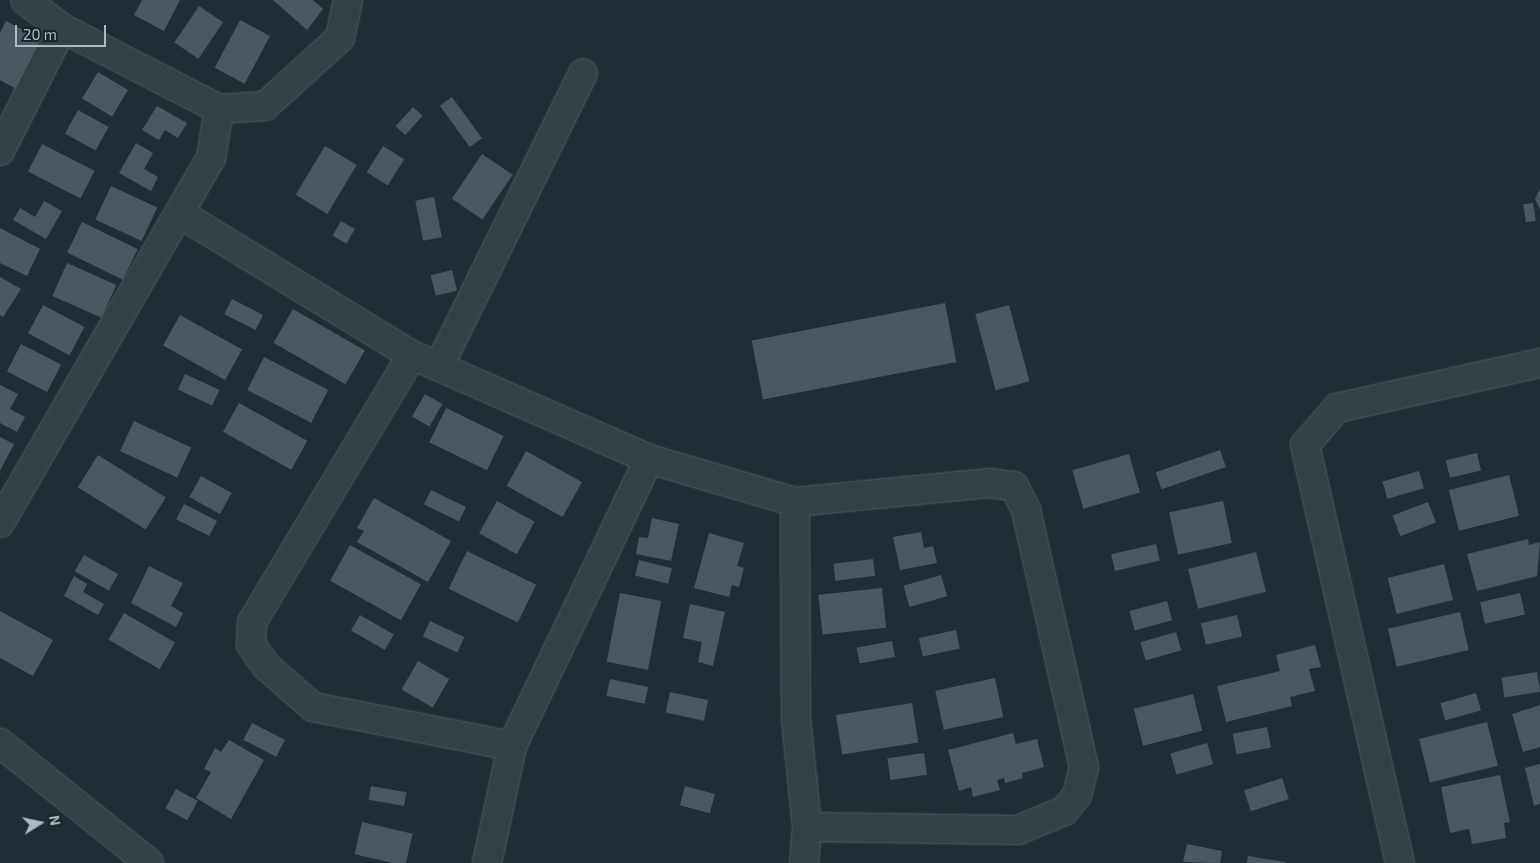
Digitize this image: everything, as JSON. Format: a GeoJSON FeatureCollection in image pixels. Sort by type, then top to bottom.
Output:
{"type":"FeatureCollection","features":[{"type":"Feature","properties":{"kind":"street"},"geometry":{"type":"LineString","coordinates":[[25,0],[62,28],[219,109],[265,106],[340,38],[348,0]]}},
{"type":"Feature","properties":{"kind":"street"},"geometry":{"type":"LineString","coordinates":[[0,151],[62,28]]}},
{"type":"Feature","properties":{"kind":"street"},"geometry":{"type":"LineString","coordinates":[[438,366],[583,73]]}},
{"type":"Feature","properties":{"kind":"street"},"geometry":{"type":"LineString","coordinates":[[2,516],[211,158],[219,109]]}},
{"type":"Feature","properties":{"kind":"street"},"geometry":{"type":"LineString","coordinates":[[179,214],[412,355],[649,459],[795,502],[988,483],[1014,486],[1026,510],[1084,767],[1077,795],[1064,811],[1018,830],[807,827]]}},
{"type":"Feature","properties":{"kind":"street"},"geometry":{"type":"LineString","coordinates":[[412,355],[252,622],[251,645],[266,666],[313,707],[512,746]]}},
{"type":"Feature","properties":{"kind":"street"},"geometry":{"type":"LineString","coordinates":[[1401,863],[1304,445],[1337,408],[1540,362]]}},
{"type":"Feature","properties":{"kind":"street"},"geometry":{"type":"LineString","coordinates":[[487,863],[512,746],[649,459]]}},
{"type":"Feature","properties":{"kind":"street"},"geometry":{"type":"LineString","coordinates":[[795,502],[796,719],[807,827],[804,863]]}},
{"type":"Feature","properties":{"kind":"street"},"geometry":{"type":"LineString","coordinates":[[0,743],[123,855],[149,863]]}},
{"type":"Feature","properties":{"kind":"building"},"geometry":{"type":"Polygon","coordinates":[[[142,0],[180,0],[164,31],[134,15],[142,0]]]}},
{"type":"Feature","properties":{"kind":"building"},"geometry":{"type":"Polygon","coordinates":[[[273,0],[313,0],[323,9],[307,30],[273,0]]]}},
{"type":"Feature","properties":{"kind":"building"},"geometry":{"type":"Polygon","coordinates":[[[199,6],[223,22],[198,59],[174,42],[199,6]]]}},
{"type":"Feature","properties":{"kind":"building"},"geometry":{"type":"Polygon","coordinates":[[[240,20],[270,36],[245,84],[215,68],[240,20]]]}},
{"type":"Feature","properties":{"kind":"building"},"geometry":{"type":"Polygon","coordinates":[[[6,21],[44,41],[18,90],[0,80],[0,33],[6,21]]]}},
{"type":"Feature","properties":{"kind":"building"},"geometry":{"type":"Polygon","coordinates":[[[98,72],[128,90],[112,117],[82,99],[98,72]]]}},
{"type":"Feature","properties":{"kind":"building"},"geometry":{"type":"Polygon","coordinates":[[[452,97],[482,138],[470,147],[440,106],[452,97]]]}},
{"type":"Feature","properties":{"kind":"building"},"geometry":{"type":"Polygon","coordinates":[[[157,106],[187,123],[178,138],[165,130],[159,140],[142,130],[157,106]]]}},
{"type":"Feature","properties":{"kind":"building"},"geometry":{"type":"Polygon","coordinates":[[[413,107],[423,116],[405,135],[396,126],[413,107]]]}},
{"type":"Feature","properties":{"kind":"building"},"geometry":{"type":"Polygon","coordinates":[[[78,110],[109,127],[96,151],[65,134],[78,110]]]}},
{"type":"Feature","properties":{"kind":"building"},"geometry":{"type":"Polygon","coordinates":[[[136,143],[153,153],[144,169],[158,177],[151,191],[119,173],[136,143]]]}},
{"type":"Feature","properties":{"kind":"building"},"geometry":{"type":"Polygon","coordinates":[[[42,144],[95,171],[80,198],[28,172],[42,144]]]}},
{"type":"Feature","properties":{"kind":"building"},"geometry":{"type":"Polygon","coordinates":[[[325,146],[357,165],[327,214],[296,195],[325,146]]]}},
{"type":"Feature","properties":{"kind":"building"},"geometry":{"type":"Polygon","coordinates":[[[383,146],[404,159],[388,186],[367,172],[383,146]]]}},
{"type":"Feature","properties":{"kind":"building"},"geometry":{"type":"Polygon","coordinates":[[[482,154],[513,175],[482,219],[452,199],[482,154]]]}},
{"type":"Feature","properties":{"kind":"building"},"geometry":{"type":"Polygon","coordinates":[[[111,186],[157,208],[142,241],[95,220],[111,186]]]}},
{"type":"Feature","properties":{"kind":"building"},"geometry":{"type":"Polygon","coordinates":[[[1540,189],[1540,209],[1535,199],[1540,189]]]}},
{"type":"Feature","properties":{"kind":"building"},"geometry":{"type":"Polygon","coordinates":[[[434,197],[442,237],[423,241],[415,201],[434,197]]]}},
{"type":"Feature","properties":{"kind":"building"},"geometry":{"type":"Polygon","coordinates":[[[44,201],[62,211],[46,239],[13,220],[20,208],[35,217],[44,201]]]}},
{"type":"Feature","properties":{"kind":"building"},"geometry":{"type":"Polygon","coordinates":[[[1533,203],[1536,221],[1526,222],[1523,205],[1533,203]]]}},
{"type":"Feature","properties":{"kind":"building"},"geometry":{"type":"Polygon","coordinates":[[[341,221],[355,229],[346,244],[332,236],[341,221]]]}},
{"type":"Feature","properties":{"kind":"building"},"geometry":{"type":"Polygon","coordinates":[[[82,222],[138,249],[123,280],[67,253],[82,222]]]}},
{"type":"Feature","properties":{"kind":"building"},"geometry":{"type":"Polygon","coordinates":[[[0,228],[40,249],[27,276],[0,263],[0,228]]]}},
{"type":"Feature","properties":{"kind":"building"},"geometry":{"type":"Polygon","coordinates":[[[67,263],[116,285],[102,318],[52,296],[67,263]]]}},
{"type":"Feature","properties":{"kind":"building"},"geometry":{"type":"Polygon","coordinates":[[[452,270],[457,290],[436,296],[431,275],[452,270]]]}},
{"type":"Feature","properties":{"kind":"building"},"geometry":{"type":"Polygon","coordinates":[[[0,277],[21,289],[3,317],[0,315],[0,277]]]}},
{"type":"Feature","properties":{"kind":"building"},"geometry":{"type":"Polygon","coordinates":[[[232,299],[263,315],[255,330],[224,314],[232,299]]]}},
{"type":"Feature","properties":{"kind":"building"},"geometry":{"type":"Polygon","coordinates":[[[945,303],[956,362],[763,399],[752,341],[945,303]]]}},
{"type":"Feature","properties":{"kind":"building"},"geometry":{"type":"Polygon","coordinates":[[[43,305],[84,327],[69,355],[28,333],[43,305]]]}},
{"type":"Feature","properties":{"kind":"building"},"geometry":{"type":"Polygon","coordinates":[[[1009,305],[1029,381],[996,390],[975,314],[1009,305]]]}},
{"type":"Feature","properties":{"kind":"building"},"geometry":{"type":"Polygon","coordinates":[[[293,309],[365,350],[345,384],[274,343],[293,309]]]}},
{"type":"Feature","properties":{"kind":"building"},"geometry":{"type":"Polygon","coordinates":[[[180,315],[242,349],[225,380],[163,346],[180,315]]]}},
{"type":"Feature","properties":{"kind":"building"},"geometry":{"type":"Polygon","coordinates":[[[21,344],[61,364],[47,392],[7,372],[21,344]]]}},
{"type":"Feature","properties":{"kind":"building"},"geometry":{"type":"Polygon","coordinates":[[[264,357],[328,390],[311,423],[247,390],[264,357]]]}},
{"type":"Feature","properties":{"kind":"building"},"geometry":{"type":"Polygon","coordinates":[[[185,374],[219,390],[212,405],[178,389],[185,374]]]}},
{"type":"Feature","properties":{"kind":"building"},"geometry":{"type":"Polygon","coordinates":[[[0,385],[18,394],[10,409],[25,417],[17,432],[0,423],[0,385]]]}},
{"type":"Feature","properties":{"kind":"building"},"geometry":{"type":"Polygon","coordinates":[[[425,394],[442,404],[429,427],[412,417],[425,394]]]}},
{"type":"Feature","properties":{"kind":"building"},"geometry":{"type":"Polygon","coordinates":[[[239,403],[307,441],[291,470],[223,432],[239,403]]]}},
{"type":"Feature","properties":{"kind":"building"},"geometry":{"type":"Polygon","coordinates":[[[446,408],[504,436],[487,470],[429,442],[446,408]]]}},
{"type":"Feature","properties":{"kind":"building"},"geometry":{"type":"Polygon","coordinates":[[[134,421],[191,448],[177,478],[120,451],[134,421]]]}},
{"type":"Feature","properties":{"kind":"building"},"geometry":{"type":"Polygon","coordinates":[[[0,437],[14,444],[0,471],[0,437]]]}},
{"type":"Feature","properties":{"kind":"building"},"geometry":{"type":"Polygon","coordinates":[[[1220,450],[1226,467],[1162,489],[1156,472],[1220,450]]]}},
{"type":"Feature","properties":{"kind":"building"},"geometry":{"type":"Polygon","coordinates":[[[526,451],[582,482],[563,517],[507,486],[526,451]]]}},
{"type":"Feature","properties":{"kind":"building"},"geometry":{"type":"Polygon","coordinates":[[[1477,453],[1481,471],[1450,478],[1446,460],[1477,453]]]}},
{"type":"Feature","properties":{"kind":"building"},"geometry":{"type":"Polygon","coordinates":[[[1129,454],[1140,492],[1083,509],[1072,470],[1129,454]]]}},
{"type":"Feature","properties":{"kind":"building"},"geometry":{"type":"Polygon","coordinates":[[[98,455],[166,497],[146,530],[78,487],[98,455]]]}},
{"type":"Feature","properties":{"kind":"building"},"geometry":{"type":"Polygon","coordinates":[[[1419,471],[1424,488],[1387,499],[1382,481],[1419,471]]]}},
{"type":"Feature","properties":{"kind":"building"},"geometry":{"type":"Polygon","coordinates":[[[1509,475],[1519,516],[1459,531],[1449,490],[1509,475]]]}},
{"type":"Feature","properties":{"kind":"building"},"geometry":{"type":"Polygon","coordinates":[[[201,476],[232,493],[220,514],[189,497],[201,476]]]}},
{"type":"Feature","properties":{"kind":"building"},"geometry":{"type":"Polygon","coordinates":[[[431,490],[466,507],[459,521],[424,504],[431,490]]]}},
{"type":"Feature","properties":{"kind":"building"},"geometry":{"type":"Polygon","coordinates":[[[374,498],[451,541],[428,582],[357,542],[364,531],[357,528],[374,498]]]}},
{"type":"Feature","properties":{"kind":"building"},"geometry":{"type":"Polygon","coordinates":[[[497,501],[535,522],[517,554],[479,533],[497,501]]]}},
{"type":"Feature","properties":{"kind":"building"},"geometry":{"type":"Polygon","coordinates":[[[1223,501],[1232,543],[1178,554],[1169,512],[1223,501]]]}},
{"type":"Feature","properties":{"kind":"building"},"geometry":{"type":"Polygon","coordinates":[[[1428,502],[1436,523],[1400,536],[1393,516],[1428,502]]]}},
{"type":"Feature","properties":{"kind":"building"},"geometry":{"type":"Polygon","coordinates":[[[184,504],[217,521],[209,536],[176,519],[184,504]]]}},
{"type":"Feature","properties":{"kind":"building"},"geometry":{"type":"Polygon","coordinates":[[[652,518],[679,524],[671,561],[636,554],[639,537],[648,538],[652,518]]]}},
{"type":"Feature","properties":{"kind":"building"},"geometry":{"type":"Polygon","coordinates":[[[921,532],[924,548],[933,546],[937,563],[900,570],[893,537],[921,532]]]}},
{"type":"Feature","properties":{"kind":"building"},"geometry":{"type":"Polygon","coordinates":[[[709,533],[744,543],[737,566],[744,568],[739,587],[732,585],[729,597],[694,588],[709,533]]]}},
{"type":"Feature","properties":{"kind":"building"},"geometry":{"type":"Polygon","coordinates":[[[1528,539],[1529,545],[1540,542],[1537,576],[1477,591],[1467,554],[1528,539]]]}},
{"type":"Feature","properties":{"kind":"building"},"geometry":{"type":"Polygon","coordinates":[[[1156,544],[1160,561],[1115,571],[1111,554],[1156,544]]]}},
{"type":"Feature","properties":{"kind":"building"},"geometry":{"type":"Polygon","coordinates":[[[350,545],[421,584],[401,620],[330,581],[350,545]]]}},
{"type":"Feature","properties":{"kind":"building"},"geometry":{"type":"Polygon","coordinates":[[[467,551],[536,585],[518,623],[449,589],[467,551]]]}},
{"type":"Feature","properties":{"kind":"building"},"geometry":{"type":"Polygon","coordinates":[[[1256,552],[1266,592],[1198,609],[1188,569],[1256,552]]]}},
{"type":"Feature","properties":{"kind":"building"},"geometry":{"type":"Polygon","coordinates":[[[84,555],[118,574],[109,591],[75,572],[84,555]]]}},
{"type":"Feature","properties":{"kind":"building"},"geometry":{"type":"Polygon","coordinates":[[[873,559],[875,576],[835,581],[833,564],[873,559]]]}},
{"type":"Feature","properties":{"kind":"building"},"geometry":{"type":"Polygon","coordinates":[[[639,560],[672,568],[668,584],[635,576],[639,560]]]}},
{"type":"Feature","properties":{"kind":"building"},"geometry":{"type":"Polygon","coordinates":[[[1444,564],[1453,600],[1397,614],[1388,578],[1444,564]]]}},
{"type":"Feature","properties":{"kind":"building"},"geometry":{"type":"Polygon","coordinates":[[[149,566],[183,583],[171,606],[183,613],[176,627],[131,603],[149,566]]]}},
{"type":"Feature","properties":{"kind":"building"},"geometry":{"type":"Polygon","coordinates":[[[941,575],[947,596],[910,607],[904,586],[941,575]]]}},
{"type":"Feature","properties":{"kind":"building"},"geometry":{"type":"Polygon","coordinates":[[[74,576],[87,584],[83,592],[104,604],[98,615],[64,596],[74,576]]]}},
{"type":"Feature","properties":{"kind":"building"},"geometry":{"type":"Polygon","coordinates":[[[882,588],[886,628],[823,634],[818,595],[882,588]]]}},
{"type":"Feature","properties":{"kind":"building"},"geometry":{"type":"Polygon","coordinates":[[[620,593],[661,601],[648,670],[607,662],[620,593]]]}},
{"type":"Feature","properties":{"kind":"building"},"geometry":{"type":"Polygon","coordinates":[[[1520,593],[1525,614],[1485,624],[1480,602],[1520,593]]]}},
{"type":"Feature","properties":{"kind":"building"},"geometry":{"type":"Polygon","coordinates":[[[1167,601],[1172,620],[1135,630],[1129,611],[1167,601]]]}},
{"type":"Feature","properties":{"kind":"building"},"geometry":{"type":"Polygon","coordinates":[[[690,604],[725,612],[713,666],[698,662],[702,642],[683,638],[690,604]]]}},
{"type":"Feature","properties":{"kind":"building"},"geometry":{"type":"Polygon","coordinates":[[[0,611],[53,640],[33,676],[0,658],[0,611]]]}},
{"type":"Feature","properties":{"kind":"building"},"geometry":{"type":"Polygon","coordinates":[[[1460,612],[1469,650],[1397,667],[1388,629],[1460,612]]]}},
{"type":"Feature","properties":{"kind":"building"},"geometry":{"type":"Polygon","coordinates":[[[124,613],[175,642],[160,669],[109,640],[124,613]]]}},
{"type":"Feature","properties":{"kind":"building"},"geometry":{"type":"Polygon","coordinates":[[[360,615],[394,634],[385,650],[351,631],[360,615]]]}},
{"type":"Feature","properties":{"kind":"building"},"geometry":{"type":"Polygon","coordinates":[[[1237,615],[1242,636],[1206,645],[1201,623],[1237,615]]]}},
{"type":"Feature","properties":{"kind":"building"},"geometry":{"type":"Polygon","coordinates":[[[430,621],[464,637],[457,652],[423,636],[430,621]]]}},
{"type":"Feature","properties":{"kind":"building"},"geometry":{"type":"Polygon","coordinates":[[[956,630],[960,649],[923,656],[919,638],[956,630]]]}},
{"type":"Feature","properties":{"kind":"building"},"geometry":{"type":"Polygon","coordinates":[[[1176,632],[1181,650],[1146,660],[1140,642],[1176,632]]]}},
{"type":"Feature","properties":{"kind":"building"},"geometry":{"type":"Polygon","coordinates":[[[892,641],[895,657],[860,664],[857,648],[892,641]]]}},
{"type":"Feature","properties":{"kind":"building"},"geometry":{"type":"Polygon","coordinates":[[[1315,645],[1321,667],[1309,669],[1315,691],[1290,697],[1292,706],[1226,722],[1217,686],[1280,671],[1276,655],[1315,645]]]}},
{"type":"Feature","properties":{"kind":"building"},"geometry":{"type":"Polygon","coordinates":[[[418,661],[449,679],[433,708],[402,690],[418,661]]]}},
{"type":"Feature","properties":{"kind":"building"},"geometry":{"type":"Polygon","coordinates":[[[1537,672],[1540,692],[1505,697],[1501,678],[1537,672]]]}},
{"type":"Feature","properties":{"kind":"building"},"geometry":{"type":"Polygon","coordinates":[[[995,678],[1003,717],[944,730],[935,691],[995,678]]]}},
{"type":"Feature","properties":{"kind":"building"},"geometry":{"type":"Polygon","coordinates":[[[610,679],[648,687],[645,704],[606,696],[610,679]]]}},
{"type":"Feature","properties":{"kind":"building"},"geometry":{"type":"Polygon","coordinates":[[[670,692],[708,700],[704,721],[666,713],[670,692]]]}},
{"type":"Feature","properties":{"kind":"building"},"geometry":{"type":"Polygon","coordinates":[[[1476,693],[1481,710],[1445,721],[1440,703],[1476,693]]]}},
{"type":"Feature","properties":{"kind":"building"},"geometry":{"type":"Polygon","coordinates":[[[1193,694],[1202,731],[1143,746],[1134,709],[1193,694]]]}},
{"type":"Feature","properties":{"kind":"building"},"geometry":{"type":"Polygon","coordinates":[[[912,703],[918,743],[842,755],[836,715],[912,703]]]}},
{"type":"Feature","properties":{"kind":"building"},"geometry":{"type":"Polygon","coordinates":[[[1540,705],[1540,747],[1523,752],[1512,714],[1540,705]]]}},
{"type":"Feature","properties":{"kind":"building"},"geometry":{"type":"Polygon","coordinates":[[[1487,722],[1498,766],[1430,783],[1419,739],[1487,722]]]}},
{"type":"Feature","properties":{"kind":"building"},"geometry":{"type":"Polygon","coordinates":[[[252,723],[285,740],[276,757],[243,740],[252,723]]]}},
{"type":"Feature","properties":{"kind":"building"},"geometry":{"type":"Polygon","coordinates":[[[1267,727],[1271,748],[1237,754],[1233,734],[1267,727]]]}},
{"type":"Feature","properties":{"kind":"building"},"geometry":{"type":"Polygon","coordinates":[[[1013,733],[1016,744],[1037,739],[1044,767],[1022,773],[1023,778],[1005,783],[1004,778],[997,780],[1000,790],[973,797],[971,787],[959,791],[948,750],[1013,733]]]}},
{"type":"Feature","properties":{"kind":"building"},"geometry":{"type":"Polygon","coordinates":[[[229,740],[264,760],[231,819],[196,798],[211,772],[204,769],[215,748],[221,752],[229,740]]]}},
{"type":"Feature","properties":{"kind":"building"},"geometry":{"type":"Polygon","coordinates":[[[1207,743],[1213,764],[1177,775],[1170,753],[1207,743]]]}},
{"type":"Feature","properties":{"kind":"building"},"geometry":{"type":"Polygon","coordinates":[[[924,753],[927,775],[890,780],[887,758],[924,753]]]}},
{"type":"Feature","properties":{"kind":"building"},"geometry":{"type":"Polygon","coordinates":[[[1540,764],[1540,804],[1534,806],[1525,768],[1540,764]]]}},
{"type":"Feature","properties":{"kind":"building"},"geometry":{"type":"Polygon","coordinates":[[[1500,775],[1510,822],[1504,823],[1506,838],[1472,844],[1469,829],[1450,833],[1441,787],[1500,775]]]}},
{"type":"Feature","properties":{"kind":"building"},"geometry":{"type":"Polygon","coordinates":[[[1282,778],[1289,799],[1251,811],[1244,790],[1282,778]]]}},
{"type":"Feature","properties":{"kind":"building"},"geometry":{"type":"Polygon","coordinates":[[[371,786],[406,792],[404,806],[369,800],[371,786]]]}},
{"type":"Feature","properties":{"kind":"building"},"geometry":{"type":"Polygon","coordinates":[[[685,786],[715,794],[710,813],[680,805],[685,786]]]}},
{"type":"Feature","properties":{"kind":"building"},"geometry":{"type":"Polygon","coordinates":[[[176,789],[198,801],[187,820],[165,808],[176,789]]]}},
{"type":"Feature","properties":{"kind":"building"},"geometry":{"type":"Polygon","coordinates":[[[362,822],[413,834],[406,863],[393,863],[355,854],[362,822]]]}},
{"type":"Feature","properties":{"kind":"building"},"geometry":{"type":"Polygon","coordinates":[[[1187,844],[1222,851],[1220,863],[1183,862],[1187,844]]]}},
{"type":"Feature","properties":{"kind":"building"},"geometry":{"type":"Polygon","coordinates":[[[1248,856],[1285,862],[1285,863],[1247,863],[1248,856]]]}}]}
